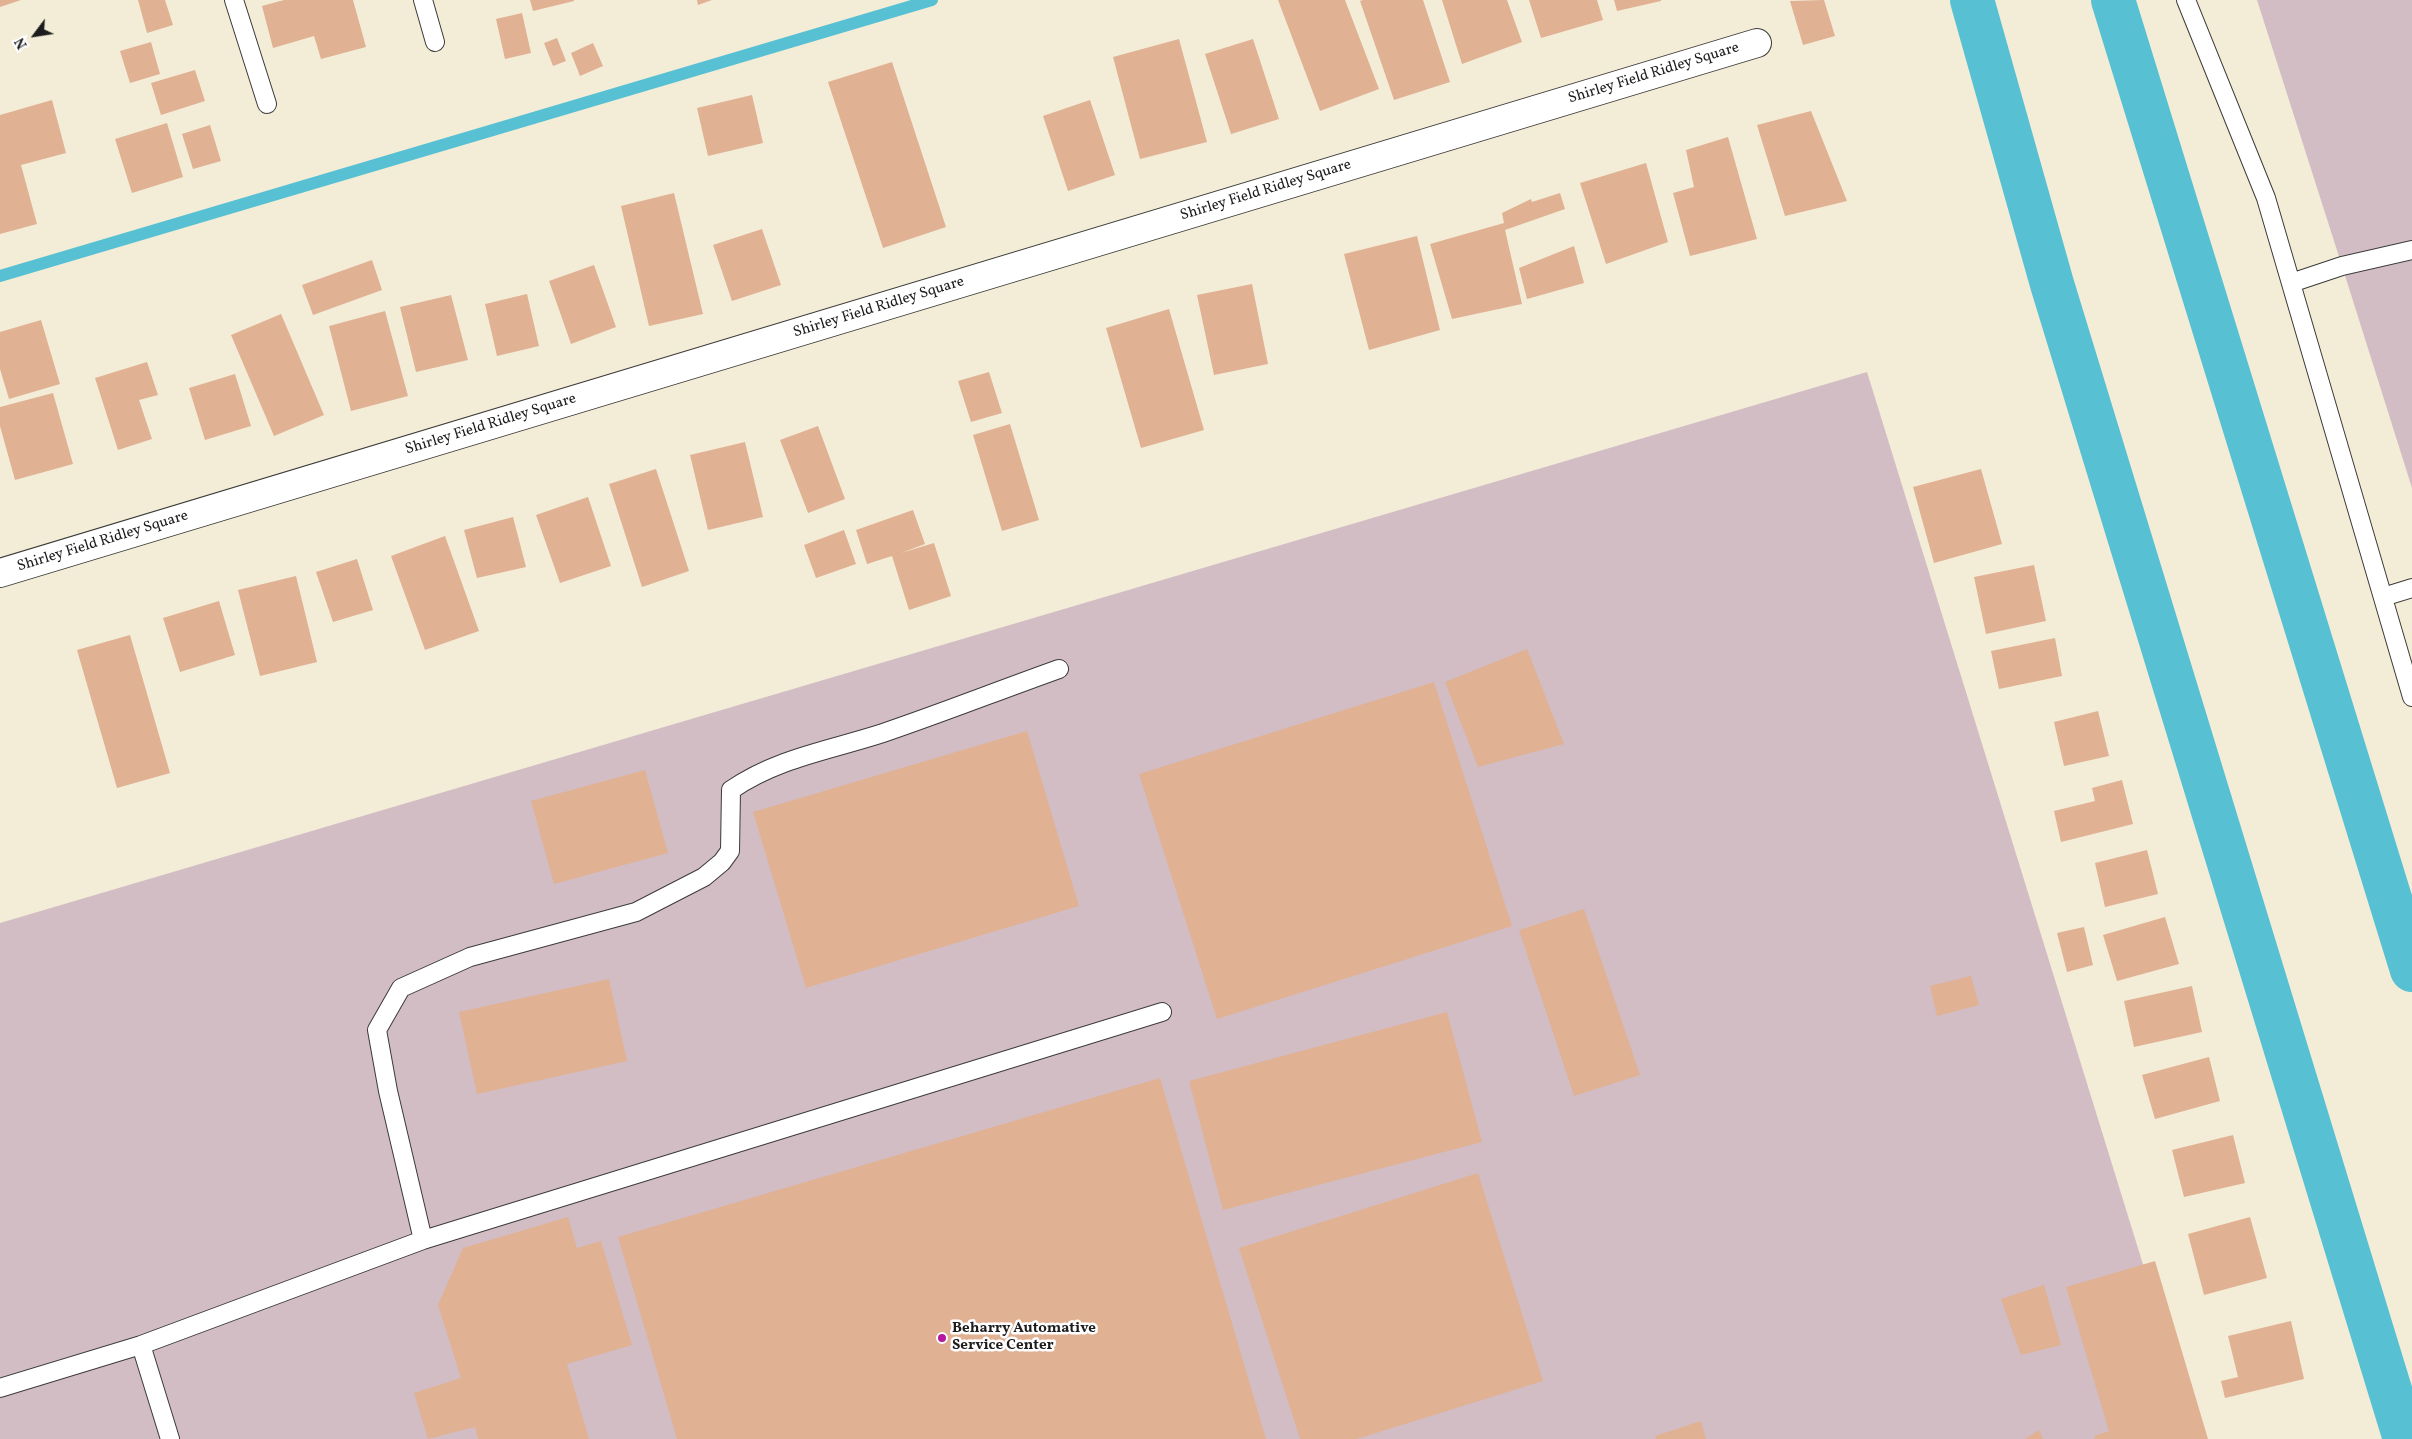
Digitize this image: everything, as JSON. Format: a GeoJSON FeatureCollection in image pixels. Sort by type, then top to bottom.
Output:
{"type":"FeatureCollection","features":[{"type":"Feature","properties":{"kind":"street","name":"Shirley Field Ridley Square"},"geometry":{"type":"LineString","coordinates":[[0,573],[1757,43]]}},
{"type":"Feature","properties":{"kind":"lane"},"geometry":{"type":"LineString","coordinates":[[234,0],[267,104]]}},
{"type":"Feature","properties":{"kind":"lane"},"geometry":{"type":"LineString","coordinates":[[423,0],[435,42]]}},
{"type":"Feature","properties":{"kind":"lane"},"geometry":{"type":"LineString","coordinates":[[2186,0],[2266,198],[2412,697]]}},
{"type":"Feature","properties":{"kind":"lane"},"geometry":{"type":"LineString","coordinates":[[2290,283],[2342,266],[2412,250]]}},
{"type":"Feature","properties":{"kind":"lane"},"geometry":{"type":"LineString","coordinates":[[2383,596],[2412,588]]}},
{"type":"Feature","properties":{"kind":"lane"},"geometry":{"type":"LineString","coordinates":[[423,1240],[388,1091],[377,1030],[401,988],[470,957],[636,912],[704,877],[722,862],[730,851],[731,790],[752,775],[795,758],[882,733],[1058,669]]}},
{"type":"Feature","properties":{"kind":"lane"},"geometry":{"type":"LineString","coordinates":[[0,1388],[141,1345],[423,1240],[1162,1012]]}},
{"type":"Feature","properties":{"kind":"lane"},"geometry":{"type":"LineString","coordinates":[[141,1345],[170,1439]]}},
{"type":"Feature","properties":{"kind":"shaded area"},"geometry":{"type":"Polygon","coordinates":[[[2257,0],[2412,0],[2412,488],[2342,266],[2257,0]]]}},
{"type":"Feature","properties":{"kind":"shaded area"},"geometry":{"type":"Polygon","coordinates":[[[1867,372],[2197,1439],[0,1439],[0,923],[1867,372]]]}},
{"type":"Feature","properties":{"kind":"building"},"geometry":{"type":"Polygon","coordinates":[[[0,0],[21,0],[0,7],[0,0]]]}},
{"type":"Feature","properties":{"kind":"building"},"geometry":{"type":"Polygon","coordinates":[[[138,0],[165,0],[173,25],[147,33],[138,0]]]}},
{"type":"Feature","properties":{"kind":"building"},"geometry":{"type":"Polygon","coordinates":[[[284,0],[353,0],[366,47],[321,59],[314,36],[273,48],[262,6],[284,0]]]}},
{"type":"Feature","properties":{"kind":"building"},"geometry":{"type":"Polygon","coordinates":[[[530,0],[574,0],[574,1],[533,11],[530,0]]]}},
{"type":"Feature","properties":{"kind":"building"},"geometry":{"type":"Polygon","coordinates":[[[697,0],[712,0],[698,5],[697,0]]]}},
{"type":"Feature","properties":{"kind":"building"},"geometry":{"type":"Polygon","coordinates":[[[1278,0],[1345,0],[1379,89],[1320,111],[1278,0]]]}},
{"type":"Feature","properties":{"kind":"building"},"geometry":{"type":"Polygon","coordinates":[[[1423,0],[1450,82],[1394,100],[1360,1],[1423,0]]]}},
{"type":"Feature","properties":{"kind":"building"},"geometry":{"type":"Polygon","coordinates":[[[1442,0],[1507,0],[1522,42],[1462,64],[1442,0]]]}},
{"type":"Feature","properties":{"kind":"building"},"geometry":{"type":"Polygon","coordinates":[[[1529,0],[1597,0],[1603,20],[1541,38],[1529,0]]]}},
{"type":"Feature","properties":{"kind":"building"},"geometry":{"type":"Polygon","coordinates":[[[1614,0],[1661,0],[1661,1],[1617,11],[1614,0]]]}},
{"type":"Feature","properties":{"kind":"building"},"geometry":{"type":"Polygon","coordinates":[[[1824,0],[1835,36],[1803,45],[1790,1],[1824,0]]]}},
{"type":"Feature","properties":{"kind":"building"},"geometry":{"type":"Polygon","coordinates":[[[522,13],[531,53],[505,59],[496,19],[522,13]]]}},
{"type":"Feature","properties":{"kind":"building"},"geometry":{"type":"Polygon","coordinates":[[[557,38],[566,61],[553,66],[544,43],[557,38]]]}},
{"type":"Feature","properties":{"kind":"building"},"geometry":{"type":"Polygon","coordinates":[[[1179,39],[1207,142],[1140,159],[1113,57],[1179,39]]]}},
{"type":"Feature","properties":{"kind":"building"},"geometry":{"type":"Polygon","coordinates":[[[1253,39],[1279,119],[1231,134],[1205,54],[1253,39]]]}},
{"type":"Feature","properties":{"kind":"building"},"geometry":{"type":"Polygon","coordinates":[[[151,42],[160,74],[130,83],[120,51],[151,42]]]}},
{"type":"Feature","properties":{"kind":"building"},"geometry":{"type":"Polygon","coordinates":[[[593,43],[603,66],[580,76],[571,53],[593,43]]]}},
{"type":"Feature","properties":{"kind":"building"},"geometry":{"type":"Polygon","coordinates":[[[892,62],[946,227],[883,248],[828,82],[892,62]]]}},
{"type":"Feature","properties":{"kind":"building"},"geometry":{"type":"Polygon","coordinates":[[[195,70],[205,101],[161,115],[151,83],[195,70]]]}},
{"type":"Feature","properties":{"kind":"building"},"geometry":{"type":"Polygon","coordinates":[[[752,95],[763,143],[708,156],[697,108],[752,95]]]}},
{"type":"Feature","properties":{"kind":"building"},"geometry":{"type":"Polygon","coordinates":[[[52,100],[66,153],[21,165],[37,224],[0,234],[0,115],[52,100]]]}},
{"type":"Feature","properties":{"kind":"building"},"geometry":{"type":"Polygon","coordinates":[[[1090,100],[1115,175],[1068,191],[1043,116],[1090,100]]]}},
{"type":"Feature","properties":{"kind":"building"},"geometry":{"type":"Polygon","coordinates":[[[1811,111],[1847,201],[1785,216],[1757,125],[1811,111]]]}},
{"type":"Feature","properties":{"kind":"building"},"geometry":{"type":"Polygon","coordinates":[[[167,123],[183,177],[132,193],[115,139],[167,123]]]}},
{"type":"Feature","properties":{"kind":"building"},"geometry":{"type":"Polygon","coordinates":[[[210,125],[221,161],[193,169],[182,134],[210,125]]]}},
{"type":"Feature","properties":{"kind":"building"},"geometry":{"type":"Polygon","coordinates":[[[1728,137],[1757,239],[1690,256],[1673,193],[1694,187],[1686,150],[1728,137]]]}},
{"type":"Feature","properties":{"kind":"building"},"geometry":{"type":"Polygon","coordinates":[[[1646,163],[1668,242],[1606,264],[1580,183],[1646,163]]]}},
{"type":"Feature","properties":{"kind":"building"},"geometry":{"type":"Polygon","coordinates":[[[674,193],[703,314],[649,326],[621,206],[674,193]]]}},
{"type":"Feature","properties":{"kind":"building"},"geometry":{"type":"Polygon","coordinates":[[[1560,193],[1565,209],[1505,230],[1522,304],[1452,319],[1430,244],[1504,223],[1502,213],[1531,199],[1532,202],[1560,193]]]}},
{"type":"Feature","properties":{"kind":"building"},"geometry":{"type":"Polygon","coordinates":[[[762,229],[781,285],[732,301],[713,245],[762,229]]]}},
{"type":"Feature","properties":{"kind":"building"},"geometry":{"type":"Polygon","coordinates":[[[1417,236],[1440,330],[1369,350],[1344,254],[1417,236]]]}},
{"type":"Feature","properties":{"kind":"building"},"geometry":{"type":"Polygon","coordinates":[[[1574,246],[1584,283],[1527,299],[1519,268],[1574,246]]]}},
{"type":"Feature","properties":{"kind":"building"},"geometry":{"type":"Polygon","coordinates":[[[372,260],[382,290],[313,315],[302,285],[372,260]]]}},
{"type":"Feature","properties":{"kind":"building"},"geometry":{"type":"Polygon","coordinates":[[[594,265],[616,327],[571,344],[549,281],[594,265]]]}},
{"type":"Feature","properties":{"kind":"building"},"geometry":{"type":"Polygon","coordinates":[[[1252,284],[1268,364],[1214,375],[1197,295],[1252,284]]]}},
{"type":"Feature","properties":{"kind":"building"},"geometry":{"type":"Polygon","coordinates":[[[527,294],[539,346],[497,356],[485,304],[527,294]]]}},
{"type":"Feature","properties":{"kind":"building"},"geometry":{"type":"Polygon","coordinates":[[[451,295],[468,360],[416,372],[400,307],[451,295]]]}},
{"type":"Feature","properties":{"kind":"building"},"geometry":{"type":"Polygon","coordinates":[[[1169,309],[1204,430],[1141,448],[1106,328],[1169,309]]]}},
{"type":"Feature","properties":{"kind":"building"},"geometry":{"type":"Polygon","coordinates":[[[385,311],[408,396],[351,411],[329,326],[385,311]]]}},
{"type":"Feature","properties":{"kind":"building"},"geometry":{"type":"Polygon","coordinates":[[[281,314],[324,415],[274,436],[231,335],[281,314]]]}},
{"type":"Feature","properties":{"kind":"building"},"geometry":{"type":"Polygon","coordinates":[[[41,320],[60,384],[9,399],[0,369],[0,332],[41,320]]]}},
{"type":"Feature","properties":{"kind":"building"},"geometry":{"type":"Polygon","coordinates":[[[147,362],[158,395],[139,400],[152,439],[118,450],[95,378],[147,362]]]}},
{"type":"Feature","properties":{"kind":"building"},"geometry":{"type":"Polygon","coordinates":[[[989,372],[1002,413],[971,422],[958,381],[989,372]]]}},
{"type":"Feature","properties":{"kind":"building"},"geometry":{"type":"Polygon","coordinates":[[[235,374],[251,426],[205,440],[189,388],[235,374]]]}},
{"type":"Feature","properties":{"kind":"building"},"geometry":{"type":"Polygon","coordinates":[[[53,393],[73,464],[15,480],[0,426],[0,407],[53,393]]]}},
{"type":"Feature","properties":{"kind":"building"},"geometry":{"type":"Polygon","coordinates":[[[1010,424],[1039,520],[1002,531],[973,435],[1010,424]]]}},
{"type":"Feature","properties":{"kind":"building"},"geometry":{"type":"Polygon","coordinates":[[[818,426],[845,499],[808,513],[780,440],[818,426]]]}},
{"type":"Feature","properties":{"kind":"building"},"geometry":{"type":"Polygon","coordinates":[[[745,442],[763,517],[708,530],[690,455],[745,442]]]}},
{"type":"Feature","properties":{"kind":"building"},"geometry":{"type":"Polygon","coordinates":[[[656,469],[689,571],[642,587],[609,484],[656,469]]]}},
{"type":"Feature","properties":{"kind":"building"},"geometry":{"type":"Polygon","coordinates":[[[1981,469],[2002,544],[1934,563],[1913,487],[1981,469]]]}},
{"type":"Feature","properties":{"kind":"building"},"geometry":{"type":"Polygon","coordinates":[[[588,497],[611,566],[560,583],[536,515],[588,497]]]}},
{"type":"Feature","properties":{"kind":"building"},"geometry":{"type":"Polygon","coordinates":[[[913,510],[925,544],[901,553],[934,543],[951,596],[909,610],[892,556],[867,564],[856,530],[913,510]]]}},
{"type":"Feature","properties":{"kind":"building"},"geometry":{"type":"Polygon","coordinates":[[[513,517],[526,567],[477,578],[464,530],[513,517]]]}},
{"type":"Feature","properties":{"kind":"building"},"geometry":{"type":"Polygon","coordinates":[[[844,530],[856,564],[816,578],[804,545],[844,530]]]}},
{"type":"Feature","properties":{"kind":"building"},"geometry":{"type":"Polygon","coordinates":[[[445,536],[479,631],[425,650],[391,556],[445,536]]]}},
{"type":"Feature","properties":{"kind":"building"},"geometry":{"type":"Polygon","coordinates":[[[357,559],[373,610],[333,622],[316,572],[357,559]]]}},
{"type":"Feature","properties":{"kind":"building"},"geometry":{"type":"Polygon","coordinates":[[[2034,565],[2046,621],[1986,634],[1974,577],[2034,565]]]}},
{"type":"Feature","properties":{"kind":"building"},"geometry":{"type":"Polygon","coordinates":[[[296,576],[317,662],[260,676],[238,590],[296,576]]]}},
{"type":"Feature","properties":{"kind":"building"},"geometry":{"type":"Polygon","coordinates":[[[219,601],[235,655],[180,672],[163,618],[219,601]]]}},
{"type":"Feature","properties":{"kind":"building"},"geometry":{"type":"Polygon","coordinates":[[[130,635],[170,773],[117,788],[77,650],[130,635]]]}},
{"type":"Feature","properties":{"kind":"building"},"geometry":{"type":"Polygon","coordinates":[[[2055,638],[2062,676],[1999,689],[1991,651],[2055,638]]]}},
{"type":"Feature","properties":{"kind":"building"},"geometry":{"type":"Polygon","coordinates":[[[1527,649],[1564,744],[1478,767],[1445,682],[1527,649]]]}},
{"type":"Feature","properties":{"kind":"building"},"geometry":{"type":"Polygon","coordinates":[[[1434,682],[1512,926],[1217,1019],[1139,774],[1434,682]]]}},
{"type":"Feature","properties":{"kind":"building"},"geometry":{"type":"Polygon","coordinates":[[[2098,711],[2109,756],[2064,766],[2054,722],[2098,711]]]}},
{"type":"Feature","properties":{"kind":"building"},"geometry":{"type":"Polygon","coordinates":[[[1027,731],[1079,906],[806,988],[753,812],[1027,731]]]}},
{"type":"Feature","properties":{"kind":"building"},"geometry":{"type":"Polygon","coordinates":[[[645,770],[668,853],[554,884],[531,801],[645,770]]]}},
{"type":"Feature","properties":{"kind":"building"},"geometry":{"type":"Polygon","coordinates":[[[2122,780],[2133,824],[2061,842],[2054,811],[2095,801],[2092,788],[2122,780]]]}},
{"type":"Feature","properties":{"kind":"building"},"geometry":{"type":"Polygon","coordinates":[[[2147,850],[2158,894],[2105,907],[2095,863],[2147,850]]]}},
{"type":"Feature","properties":{"kind":"building"},"geometry":{"type":"Polygon","coordinates":[[[1584,909],[1640,1075],[1574,1096],[1519,930],[1584,909]]]}},
{"type":"Feature","properties":{"kind":"building"},"geometry":{"type":"Polygon","coordinates":[[[2165,917],[2179,964],[2117,981],[2103,935],[2165,917]]]}},
{"type":"Feature","properties":{"kind":"building"},"geometry":{"type":"Polygon","coordinates":[[[2084,927],[2093,965],[2067,972],[2057,933],[2084,927]]]}},
{"type":"Feature","properties":{"kind":"building"},"geometry":{"type":"Polygon","coordinates":[[[1971,976],[1979,1005],[1937,1016],[1930,986],[1971,976]]]}},
{"type":"Feature","properties":{"kind":"building"},"geometry":{"type":"Polygon","coordinates":[[[609,979],[627,1061],[477,1094],[459,1012],[609,979]]]}},
{"type":"Feature","properties":{"kind":"building"},"geometry":{"type":"Polygon","coordinates":[[[2192,986],[2202,1032],[2134,1047],[2124,1001],[2192,986]]]}},
{"type":"Feature","properties":{"kind":"building"},"geometry":{"type":"Polygon","coordinates":[[[1447,1012],[1482,1142],[1223,1210],[1189,1081],[1447,1012]]]}},
{"type":"Feature","properties":{"kind":"building"},"geometry":{"type":"Polygon","coordinates":[[[2209,1057],[2220,1101],[2155,1119],[2142,1075],[2209,1057]]]}},
{"type":"Feature","properties":{"kind":"building","name":"Beharry Automative Service Center"},"geometry":{"type":"Polygon","coordinates":[[[1160,1078],[1266,1439],[677,1439],[618,1237],[1160,1078]]]}},
{"type":"Feature","properties":{"kind":"building"},"geometry":{"type":"Polygon","coordinates":[[[2233,1135],[2245,1183],[2184,1197],[2172,1150],[2233,1135]]]}},
{"type":"Feature","properties":{"kind":"building"},"geometry":{"type":"Polygon","coordinates":[[[1478,1173],[1543,1381],[1357,1439],[1300,1439],[1239,1248],[1478,1173]]]}},
{"type":"Feature","properties":{"kind":"building"},"geometry":{"type":"Polygon","coordinates":[[[568,1217],[577,1248],[601,1241],[632,1345],[567,1364],[589,1439],[478,1439],[475,1427],[428,1439],[414,1393],[461,1378],[438,1305],[463,1248],[568,1217]]]}},
{"type":"Feature","properties":{"kind":"building"},"geometry":{"type":"Polygon","coordinates":[[[2250,1217],[2267,1278],[2204,1295],[2188,1234],[2250,1217]]]}},
{"type":"Feature","properties":{"kind":"building"},"geometry":{"type":"Polygon","coordinates":[[[2155,1261],[2208,1439],[2095,1439],[2094,1436],[2109,1431],[2066,1287],[2155,1261]]]}},
{"type":"Feature","properties":{"kind":"building"},"geometry":{"type":"Polygon","coordinates":[[[2044,1285],[2061,1345],[2021,1355],[2001,1299],[2044,1285]]]}},
{"type":"Feature","properties":{"kind":"building"},"geometry":{"type":"Polygon","coordinates":[[[2291,1321],[2304,1379],[2225,1398],[2221,1381],[2238,1377],[2228,1336],[2291,1321]]]}},
{"type":"Feature","properties":{"kind":"building"},"geometry":{"type":"Polygon","coordinates":[[[1701,1421],[1706,1439],[1656,1439],[1655,1436],[1701,1421]]]}},
{"type":"Feature","properties":{"kind":"building"},"geometry":{"type":"Polygon","coordinates":[[[2039,1430],[2043,1439],[2025,1439],[2039,1430]]]}},
{"type":"Feature","properties":{"kind":"waterway"},"geometry":{"type":"LineString","coordinates":[[0,276],[932,0]]}},
{"type":"Feature","properties":{"kind":"waterway"},"geometry":{"type":"LineString","coordinates":[[1972,0],[2052,284],[2405,1439]]}},
{"type":"Feature","properties":{"kind":"waterway"},"geometry":{"type":"LineString","coordinates":[[2113,0],[2412,970]]}},
{"type":"Feature","properties":{"kind":"place","name":"Beharry Automative Service Center"},"geometry":{"type":"Point","coordinates":[942,1338]}}]}
